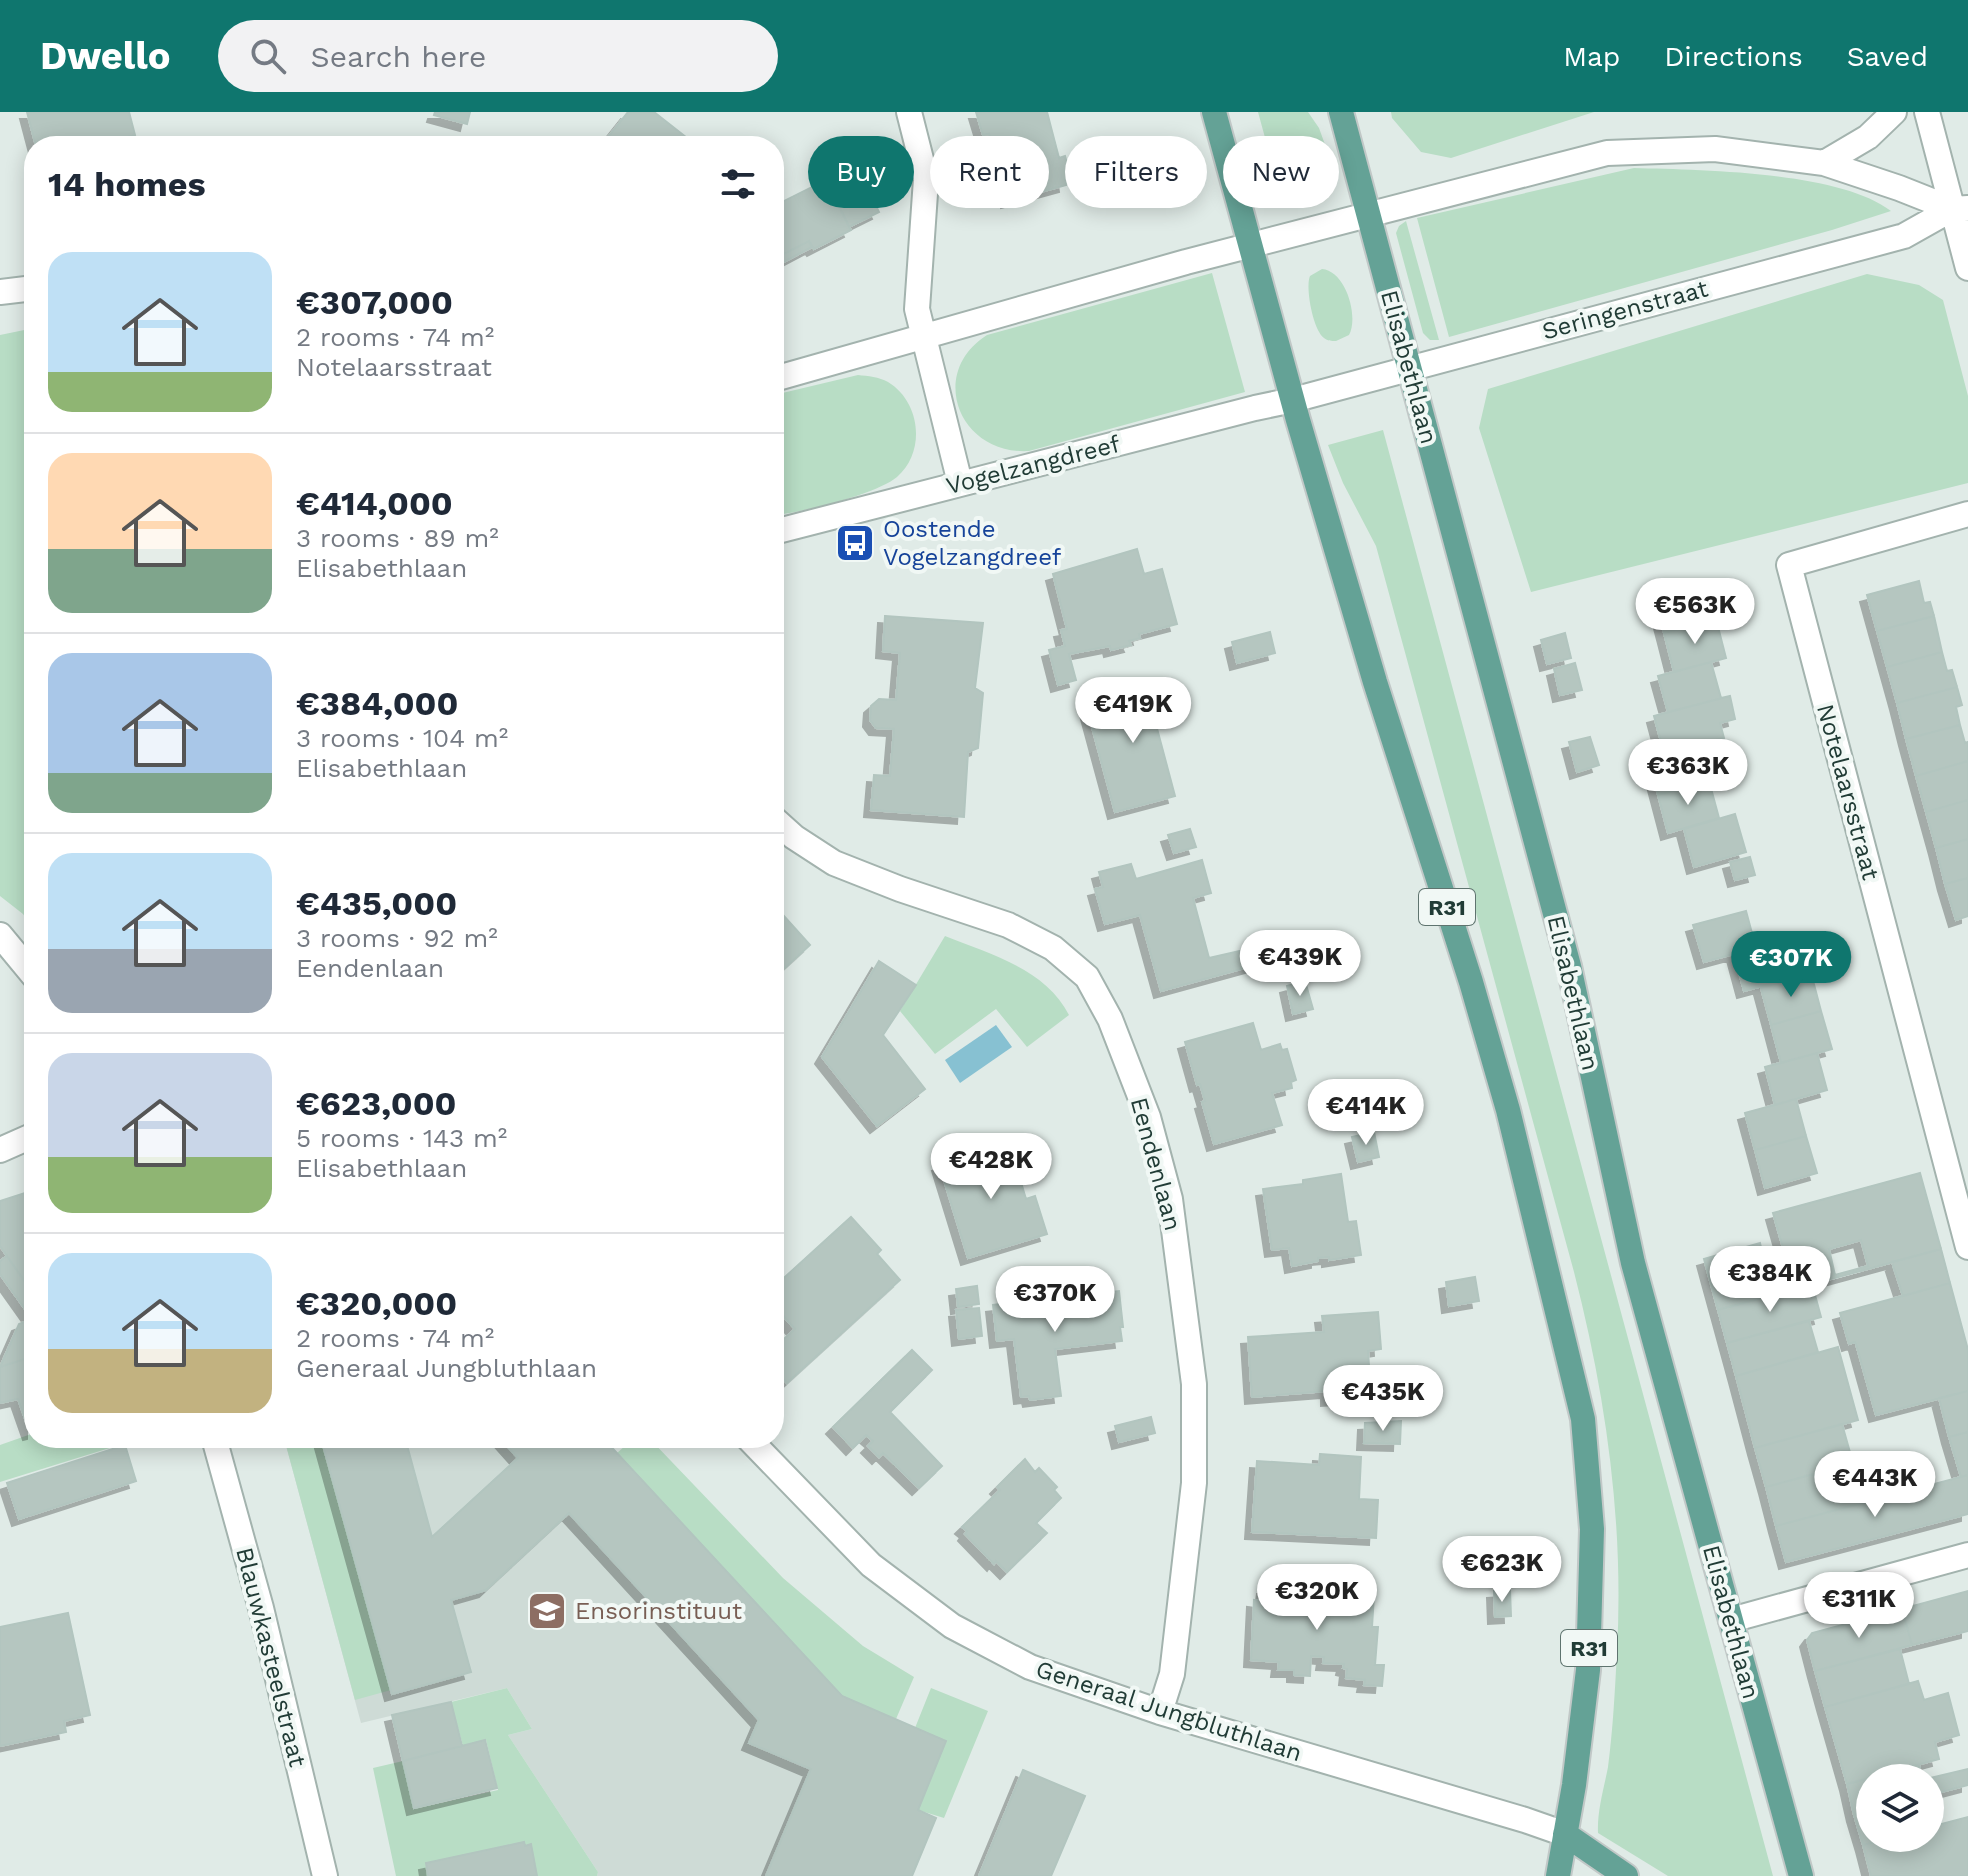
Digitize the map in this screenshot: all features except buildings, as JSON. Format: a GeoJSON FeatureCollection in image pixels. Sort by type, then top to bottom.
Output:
{"type":"FeatureCollection","features":[{"type":"Feature","properties":{"kind":"main road","name":"R31"},"geometry":{"type":"LineString","coordinates":[[1214,112],[1375,682],[1500,1081],[1583,1419],[1592,1529],[1588,1670],[1574,1785],[1558,1876]]}},
{"type":"Feature","properties":{"kind":"main road","name":"Elisabethlaan"},"geometry":{"type":"LineString","coordinates":[[1341,112],[1569,966],[1633,1263],[1801,1876]]}},
{"type":"Feature","properties":{"kind":"main road"},"geometry":{"type":"LineString","coordinates":[[1565,1834],[1626,1876]]}},
{"type":"Feature","properties":{"kind":"street"},"geometry":{"type":"LineString","coordinates":[[909,112],[926,179],[917,309],[960,483]]}},
{"type":"Feature","properties":{"kind":"street"},"geometry":{"type":"LineString","coordinates":[[1824,163],[1868,137],[1894,112]]}},
{"type":"Feature","properties":{"kind":"street"},"geometry":{"type":"LineString","coordinates":[[1927,112],[1960,209],[1968,268]]}},
{"type":"Feature","properties":{"kind":"street"},"geometry":{"type":"LineString","coordinates":[[784,376],[1186,262],[1607,153],[1715,149],[1824,163],[1960,209]]}},
{"type":"Feature","properties":{"kind":"street","name":"Seringenstraat"},"geometry":{"type":"LineString","coordinates":[[1293,400],[1904,236],[1960,209]]}},
{"type":"Feature","properties":{"kind":"street"},"geometry":{"type":"LineString","coordinates":[[0,292],[24,289]]}},
{"type":"Feature","properties":{"kind":"street","name":"Vogelzangdreef"},"geometry":{"type":"LineString","coordinates":[[784,529],[1293,400]]}},
{"type":"Feature","properties":{"kind":"street","name":"Notelaarsstraat"},"geometry":{"type":"LineString","coordinates":[[1968,514],[1789,565],[1968,1247]]}},
{"type":"Feature","properties":{"kind":"street","name":"Eendenlaan"},"geometry":{"type":"LineString","coordinates":[[784,828],[834,863],[1008,925],[1053,948],[1087,977],[1110,1019],[1148,1117],[1170,1199],[1194,1384],[1194,1483],[1172,1674],[1160,1712]]}},
{"type":"Feature","properties":{"kind":"street"},"geometry":{"type":"LineString","coordinates":[[0,935],[24,964]]}},
{"type":"Feature","properties":{"kind":"street"},"geometry":{"type":"LineString","coordinates":[[0,1150],[24,1139]]}},
{"type":"Feature","properties":{"kind":"street","name":"Blauwkasteelstraat"},"geometry":{"type":"LineString","coordinates":[[217,1448],[261,1608],[325,1876]]}},
{"type":"Feature","properties":{"kind":"street","name":"Generaal Jungbluthlaan"},"geometry":{"type":"LineString","coordinates":[[758,1448],[871,1565],[952,1626],[1030,1667],[1160,1712],[1565,1834]]}},
{"type":"Feature","properties":{"kind":"street"},"geometry":{"type":"LineString","coordinates":[[1731,1620],[1968,1555]]}},
{"type":"Feature","properties":{"kind":"shaded area","name":"Ensorinstituut"},"geometry":{"type":"Polygon","coordinates":[[[287,1448],[612,1448],[842,1696],[946,1741],[918,1809],[936,1818],[912,1876],[597,1876],[598,1872],[508,1735],[532,1729],[507,1688],[361,1723],[287,1448]]]}},
{"type":"Feature","properties":{"kind":"green space"},"geometry":{"type":"Polygon","coordinates":[[[1258,112],[1308,112],[1322,136],[1265,136],[1258,112]]]}},
{"type":"Feature","properties":{"kind":"green space"},"geometry":{"type":"Polygon","coordinates":[[[1391,112],[1594,112],[1451,158],[1421,152],[1392,118],[1391,112]]]}},
{"type":"Feature","properties":{"kind":"green space"},"geometry":{"type":"Polygon","coordinates":[[[1634,168],[1731,172],[1804,180],[1868,198],[1891,211],[1449,337],[1417,218],[1634,168]]]}},
{"type":"Feature","properties":{"kind":"green space"},"geometry":{"type":"Polygon","coordinates":[[[1406,221],[1439,340],[1430,340],[1423,333],[1396,233],[1406,221]]]}},
{"type":"Feature","properties":{"kind":"green space"},"geometry":{"type":"Polygon","coordinates":[[[1322,269],[1338,278],[1351,307],[1352,327],[1349,335],[1336,341],[1327,340],[1320,333],[1311,308],[1310,276],[1322,269]]]}},
{"type":"Feature","properties":{"kind":"green space"},"geometry":{"type":"Polygon","coordinates":[[[1212,273],[1245,392],[1029,451],[1005,449],[984,440],[969,426],[959,409],[955,389],[958,370],[969,351],[987,335],[1212,273]]]}},
{"type":"Feature","properties":{"kind":"green space"},"geometry":{"type":"Polygon","coordinates":[[[1867,274],[1919,285],[1943,300],[1968,396],[1968,483],[1531,592],[1479,428],[1488,389],[1867,274]]]}},
{"type":"Feature","properties":{"kind":"green space"},"geometry":{"type":"Polygon","coordinates":[[[24,330],[24,915],[0,896],[0,335],[24,330]]]}},
{"type":"Feature","properties":{"kind":"green space"},"geometry":{"type":"Polygon","coordinates":[[[858,375],[888,382],[907,402],[916,428],[916,441],[906,467],[897,477],[873,490],[820,507],[784,514],[784,393],[858,375]]]}},
{"type":"Feature","properties":{"kind":"green space"},"geometry":{"type":"Polygon","coordinates":[[[1383,430],[1773,1876],[1668,1876],[1598,1833],[1611,1738],[1618,1603],[1615,1508],[1604,1413],[1574,1272],[1376,546],[1343,483],[1328,445],[1383,430]]]}},
{"type":"Feature","properties":{"kind":"green space"},"geometry":{"type":"Polygon","coordinates":[[[945,936],[998,957],[1032,975],[1059,999],[1069,1015],[1027,1047],[996,1009],[935,1054],[900,1011],[945,936]]]}},
{"type":"Feature","properties":{"kind":"green space"},"geometry":{"type":"Polygon","coordinates":[[[24,1437],[24,1448],[110,1448],[0,1482],[0,1445],[24,1437]]]}},
{"type":"Feature","properties":{"kind":"green space"},"geometry":{"type":"Polygon","coordinates":[[[287,1448],[323,1448],[391,1690],[355,1700],[287,1448]]]}},
{"type":"Feature","properties":{"kind":"green space"},"geometry":{"type":"Polygon","coordinates":[[[623,1448],[659,1448],[783,1578],[863,1646],[914,1677],[896,1719],[842,1696],[617,1453],[623,1448]]]}},
{"type":"Feature","properties":{"kind":"green space"},"geometry":{"type":"Polygon","coordinates":[[[507,1688],[532,1729],[508,1735],[598,1872],[597,1876],[537,1876],[531,1845],[525,1846],[523,1842],[426,1863],[428,1876],[396,1876],[373,1768],[403,1761],[414,1809],[498,1790],[486,1740],[463,1746],[451,1702],[507,1688]]]}},
{"type":"Feature","properties":{"kind":"green space"},"geometry":{"type":"Polygon","coordinates":[[[931,1688],[988,1711],[944,1818],[918,1810],[946,1741],[915,1728],[931,1688]]]}},
{"type":"Feature","properties":{"kind":"water"},"geometry":{"type":"Polygon","coordinates":[[[996,1025],[1012,1047],[960,1083],[945,1060],[996,1025]]]}},
{"type":"Feature","properties":{"kind":"place","name":"Oostende Vogelzangdreef"},"geometry":{"type":"Point","coordinates":[855,543]}},
{"type":"Feature","properties":{"kind":"place","name":"Ensorinstituut"},"geometry":{"type":"Point","coordinates":[547,1611]}}]}
